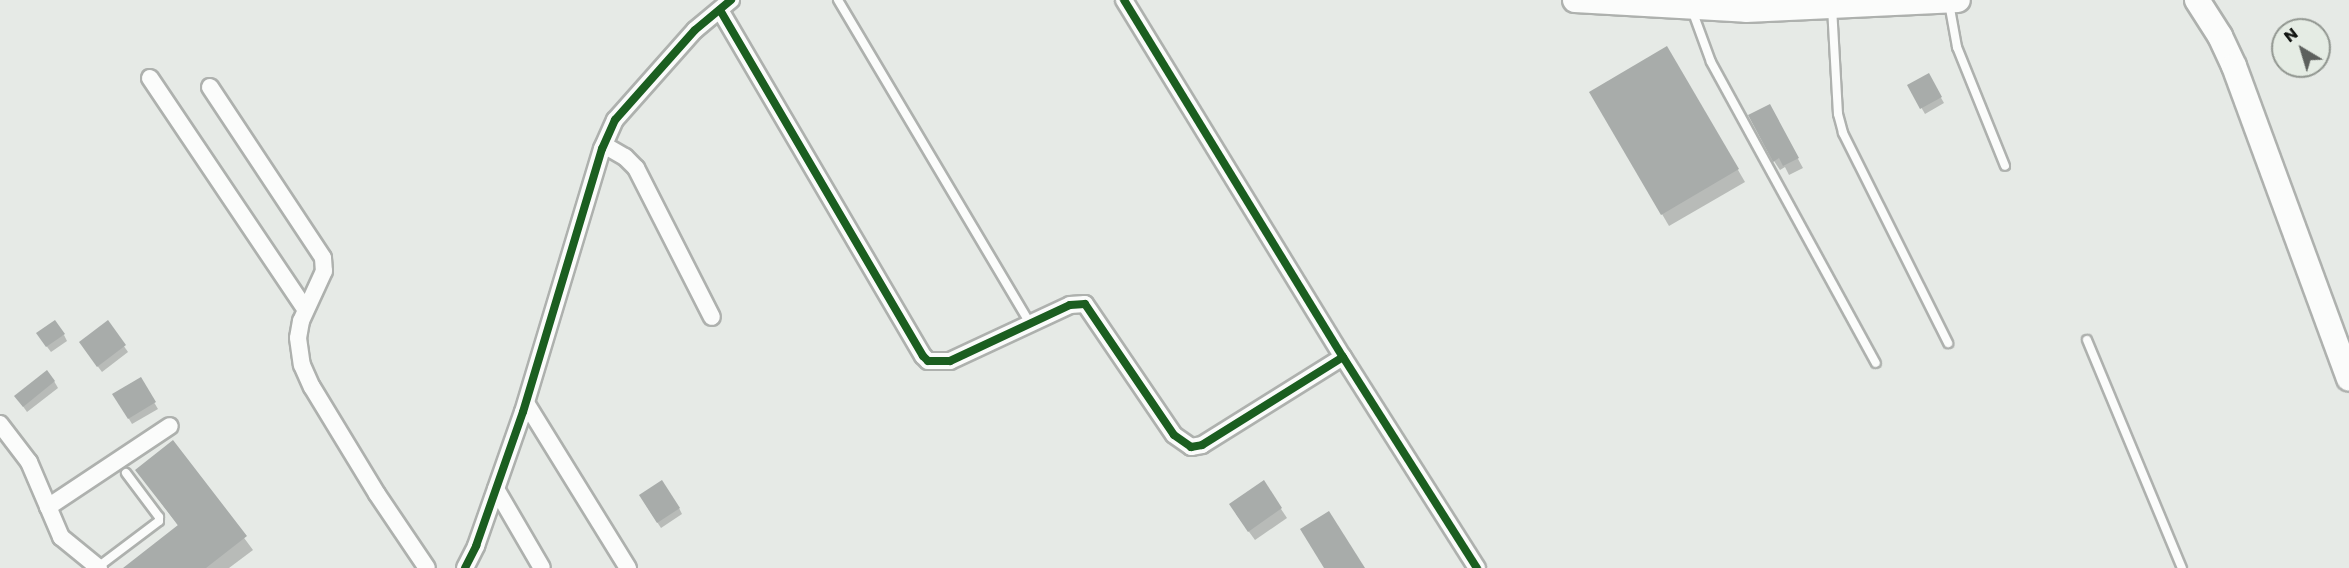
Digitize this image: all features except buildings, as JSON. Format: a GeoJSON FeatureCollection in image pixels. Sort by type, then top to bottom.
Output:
{"type":"FeatureCollection","features":[{"type":"Feature","properties":{"kind":"street"},"geometry":{"type":"LineString","coordinates":[[1124,0],[1343,357],[1476,568]]}},
{"type":"Feature","properties":{"kind":"street"},"geometry":{"type":"LineString","coordinates":[[1575,0],[1746,10],[1958,0]]}},
{"type":"Feature","properties":{"kind":"street"},"geometry":{"type":"LineString","coordinates":[[2197,0],[2220,36],[2234,66],[2349,379]]}},
{"type":"Feature","properties":{"kind":"street"},"geometry":{"type":"LineString","coordinates":[[465,568],[526,403],[604,145],[615,120],[695,30],[725,5],[923,357],[935,362],[950,361],[1070,306],[1085,304],[1091,308],[1174,435],[1191,447],[1202,445],[1343,357]]}},
{"type":"Feature","properties":{"kind":"street"},"geometry":{"type":"LineString","coordinates":[[150,78],[305,309]]}},
{"type":"Feature","properties":{"kind":"street"},"geometry":{"type":"LineString","coordinates":[[210,87],[323,258],[324,272],[305,309],[298,338],[302,365],[312,387],[428,568]]}},
{"type":"Feature","properties":{"kind":"street"},"geometry":{"type":"LineString","coordinates":[[604,145],[625,157],[636,168],[712,317]]}},
{"type":"Feature","properties":{"kind":"street"},"geometry":{"type":"LineString","coordinates":[[526,403],[628,568]]}},
{"type":"Feature","properties":{"kind":"street"},"geometry":{"type":"LineString","coordinates":[[0,424],[29,462],[61,537],[99,567]]}},
{"type":"Feature","properties":{"kind":"street"},"geometry":{"type":"LineString","coordinates":[[48,507],[170,426]]}},
{"type":"Feature","properties":{"kind":"street"},"geometry":{"type":"LineString","coordinates":[[496,489],[542,568]]}},
{"type":"Feature","properties":{"kind":"lane"},"geometry":{"type":"LineString","coordinates":[[838,0],[1030,324]]}},
{"type":"Feature","properties":{"kind":"lane"},"geometry":{"type":"LineString","coordinates":[[1949,0],[1957,47],[2005,166]]}},
{"type":"Feature","properties":{"kind":"lane"},"geometry":{"type":"LineString","coordinates":[[1690,7],[1711,62],[1875,363]]}},
{"type":"Feature","properties":{"kind":"lane"},"geometry":{"type":"LineString","coordinates":[[1832,7],[1838,114],[1843,134],[1948,343]]}},
{"type":"Feature","properties":{"kind":"lane"},"geometry":{"type":"LineString","coordinates":[[2087,340],[2182,568]]}},
{"type":"Feature","properties":{"kind":"lane"},"geometry":{"type":"LineString","coordinates":[[99,567],[159,521],[159,517],[126,473]]}},
{"type":"Feature","properties":{"kind":"cycle path"},"geometry":{"type":"LineString","coordinates":[[465,568],[476,546],[523,412],[602,149],[615,120],[695,30],[731,0]]}},
{"type":"Feature","properties":{"kind":"cycle path"},"geometry":{"type":"LineString","coordinates":[[1124,0],[1343,357],[1477,568]]}},
{"type":"Feature","properties":{"kind":"cycle path"},"geometry":{"type":"LineString","coordinates":[[720,10],[928,361],[950,361],[1070,305],[1085,304],[1174,435],[1191,447],[1202,445],[1343,357]]}}]}
